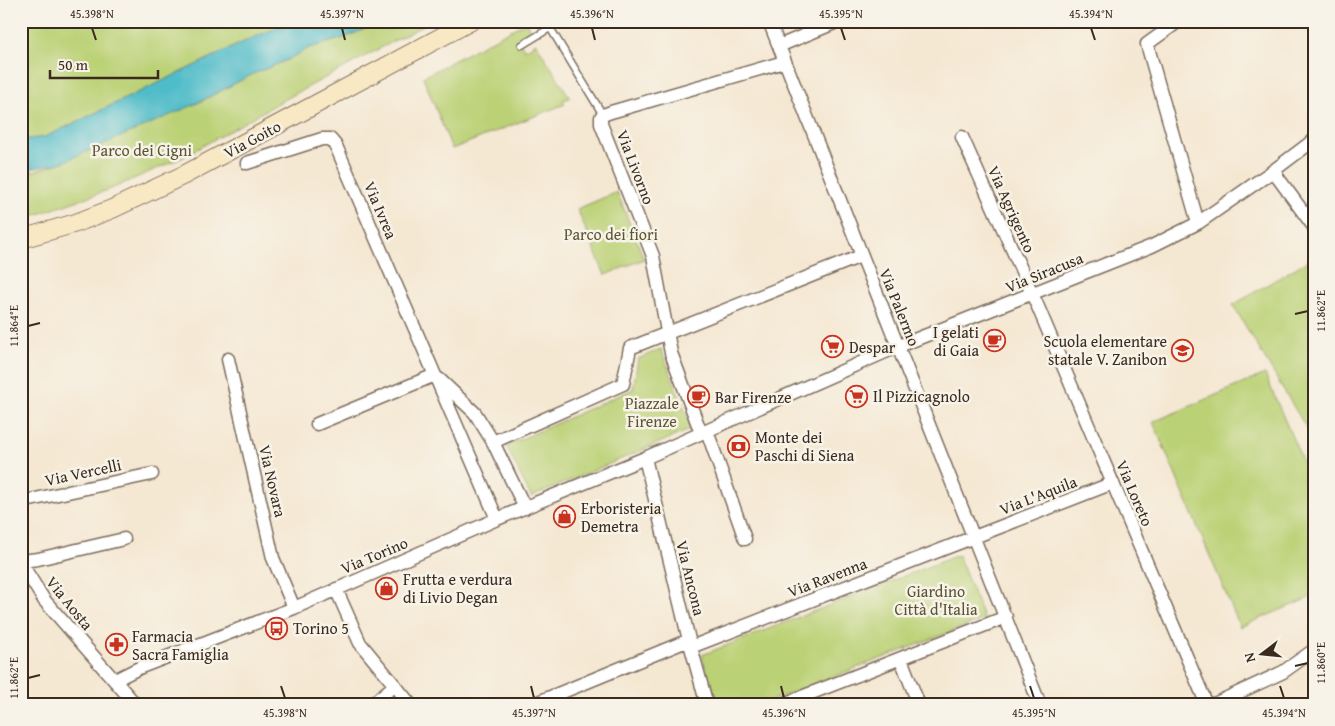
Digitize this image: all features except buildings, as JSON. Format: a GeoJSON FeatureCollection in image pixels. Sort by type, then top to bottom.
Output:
{"type":"FeatureCollection","features":[{"type":"Feature","properties":{"kind":"main road","name":"Via Goito"},"geometry":{"type":"LineString","coordinates":[[22,238],[76,223],[154,190],[472,21]]}},
{"type":"Feature","properties":{"kind":"street","name":"Via Palermo"},"geometry":{"type":"LineString","coordinates":[[769,21],[1040,705]]}},
{"type":"Feature","properties":{"kind":"street"},"geometry":{"type":"LineString","coordinates":[[779,46],[839,21]]}},
{"type":"Feature","properties":{"kind":"street"},"geometry":{"type":"LineString","coordinates":[[1179,21],[1147,44],[1198,223]]}},
{"type":"Feature","properties":{"kind":"street"},"geometry":{"type":"LineString","coordinates":[[603,121],[784,62]]}},
{"type":"Feature","properties":{"kind":"street","name":"Via Livorno"},"geometry":{"type":"LineString","coordinates":[[603,121],[654,256],[667,334],[680,380],[704,432],[745,539]]}},
{"type":"Feature","properties":{"kind":"street","name":"Via Agrigento"},"geometry":{"type":"LineString","coordinates":[[962,137],[1032,294]]}},
{"type":"Feature","properties":{"kind":"street","name":"Via Ivrea"},"geometry":{"type":"LineString","coordinates":[[247,163],[322,140],[330,139],[336,146],[497,519]]}},
{"type":"Feature","properties":{"kind":"street","name":"Via Siracusa"},"geometry":{"type":"LineString","coordinates":[[704,432],[899,346],[1152,246],[1198,223],[1314,140]]}},
{"type":"Feature","properties":{"kind":"street"},"geometry":{"type":"LineString","coordinates":[[1273,171],[1314,227]]}},
{"type":"Feature","properties":{"kind":"street"},"geometry":{"type":"LineString","coordinates":[[493,442],[623,384],[630,348],[861,256]]}},
{"type":"Feature","properties":{"kind":"street","name":"Via Loreto"},"geometry":{"type":"LineString","coordinates":[[1032,294],[1208,705]]}},
{"type":"Feature","properties":{"kind":"street","name":"Via Novara"},"geometry":{"type":"LineString","coordinates":[[228,359],[273,558],[294,608]]}},
{"type":"Feature","properties":{"kind":"street"},"geometry":{"type":"LineString","coordinates":[[317,424],[435,375]]}},
{"type":"Feature","properties":{"kind":"street","name":"Via Ivrea"},"geometry":{"type":"LineString","coordinates":[[435,375],[475,413],[493,442],[525,508]]}},
{"type":"Feature","properties":{"kind":"street","name":"Via Torino"},"geometry":{"type":"LineString","coordinates":[[115,680],[141,667],[294,608],[497,519],[704,432]]}},
{"type":"Feature","properties":{"kind":"street","name":"Via Ancona"},"geometry":{"type":"LineString","coordinates":[[645,458],[690,644],[707,705]]}},
{"type":"Feature","properties":{"kind":"street","name":"Via Vercelli"},"geometry":{"type":"LineString","coordinates":[[21,502],[152,474]]}},
{"type":"Feature","properties":{"kind":"street","name":"Via L'Aquila"},"geometry":{"type":"LineString","coordinates":[[974,537],[1113,483]]}},
{"type":"Feature","properties":{"kind":"street","name":"Via Ravenna"},"geometry":{"type":"LineString","coordinates":[[531,705],[974,537]]}},
{"type":"Feature","properties":{"kind":"street"},"geometry":{"type":"LineString","coordinates":[[21,562],[124,539]]}},
{"type":"Feature","properties":{"kind":"street","name":"Via Aosta"},"geometry":{"type":"LineString","coordinates":[[21,562],[44,600],[136,705]]}},
{"type":"Feature","properties":{"kind":"street"},"geometry":{"type":"LineString","coordinates":[[336,589],[360,643],[411,705]]}},
{"type":"Feature","properties":{"kind":"street"},"geometry":{"type":"LineString","coordinates":[[781,705],[811,700],[901,659],[1006,617]]}},
{"type":"Feature","properties":{"kind":"street"},"geometry":{"type":"LineString","coordinates":[[1212,705],[1283,672],[1314,650]]}},
{"type":"Feature","properties":{"kind":"street"},"geometry":{"type":"LineString","coordinates":[[901,659],[919,705]]}},
{"type":"Feature","properties":{"kind":"street"},"geometry":{"type":"LineString","coordinates":[[371,705],[395,685]]}},
{"type":"Feature","properties":{"kind":"lane"},"geometry":{"type":"LineString","coordinates":[[546,21],[603,121]]}},
{"type":"Feature","properties":{"kind":"lane"},"geometry":{"type":"LineString","coordinates":[[522,45],[550,28]]}},
{"type":"Feature","properties":{"kind":"green space"},"geometry":{"type":"Polygon","coordinates":[[[21,21],[292,21],[250,39],[45,137],[21,141],[21,21]]]}},
{"type":"Feature","properties":{"kind":"green space","name":"Parco dei Cigni"},"geometry":{"type":"Polygon","coordinates":[[[383,21],[431,21],[183,157],[111,189],[21,220],[21,175],[63,162],[130,130],[198,103],[253,74],[287,60],[309,48],[344,38],[383,21]]]}},
{"type":"Feature","properties":{"kind":"green space"},"geometry":{"type":"Polygon","coordinates":[[[526,22],[531,33],[519,41],[525,50],[536,43],[570,98],[563,100],[565,104],[452,149],[423,77],[526,22]]]}},
{"type":"Feature","properties":{"kind":"green space","name":"Parco dei fiori"},"geometry":{"type":"Polygon","coordinates":[[[617,192],[644,259],[605,275],[577,209],[617,192]]]}},
{"type":"Feature","properties":{"kind":"green space"},"geometry":{"type":"Polygon","coordinates":[[[1314,257],[1314,441],[1233,305],[1314,257]]]}},
{"type":"Feature","properties":{"kind":"green space","name":"Piazzale Firenze"},"geometry":{"type":"Polygon","coordinates":[[[661,349],[692,429],[531,497],[506,446],[633,389],[638,359],[661,349]]]}},
{"type":"Feature","properties":{"kind":"green space"},"geometry":{"type":"Polygon","coordinates":[[[1265,374],[1314,488],[1314,596],[1240,627],[1153,422],[1265,374]]]}},
{"type":"Feature","properties":{"kind":"green space","name":"Giardino Città d'Italia"},"geometry":{"type":"Polygon","coordinates":[[[958,555],[984,619],[760,705],[715,705],[702,655],[958,555]]]}},
{"type":"Feature","properties":{"kind":"water"},"geometry":{"type":"Polygon","coordinates":[[[292,21],[383,21],[344,38],[309,48],[191,106],[63,162],[21,171],[21,140],[45,137],[250,39],[292,21]]]}},
{"type":"Feature","properties":{"kind":"place","name":"I gelati di Gaia"},"geometry":{"type":"Point","coordinates":[995,341]}},
{"type":"Feature","properties":{"kind":"place","name":"Despar"},"geometry":{"type":"Point","coordinates":[833,347]}},
{"type":"Feature","properties":{"kind":"place","name":"Scuola elementare statale V. Zanibon"},"geometry":{"type":"Point","coordinates":[1183,350]}},
{"type":"Feature","properties":{"kind":"place","name":"Il Pizzicagnolo"},"geometry":{"type":"Point","coordinates":[857,396]}},
{"type":"Feature","properties":{"kind":"place","name":"Bar Firenze"},"geometry":{"type":"Point","coordinates":[699,397]}},
{"type":"Feature","properties":{"kind":"place","name":"Monte dei Paschi di Siena"},"geometry":{"type":"Point","coordinates":[739,446]}},
{"type":"Feature","properties":{"kind":"place","name":"Erboristeria Demetra"},"geometry":{"type":"Point","coordinates":[565,517]}},
{"type":"Feature","properties":{"kind":"place","name":"Frutta e verdura di Livio Degan"},"geometry":{"type":"Point","coordinates":[387,588]}},
{"type":"Feature","properties":{"kind":"place","name":"Torino 5"},"geometry":{"type":"Point","coordinates":[277,628]}},
{"type":"Feature","properties":{"kind":"place","name":"Farmacia Sacra Famiglia"},"geometry":{"type":"Point","coordinates":[116,645]}}]}
